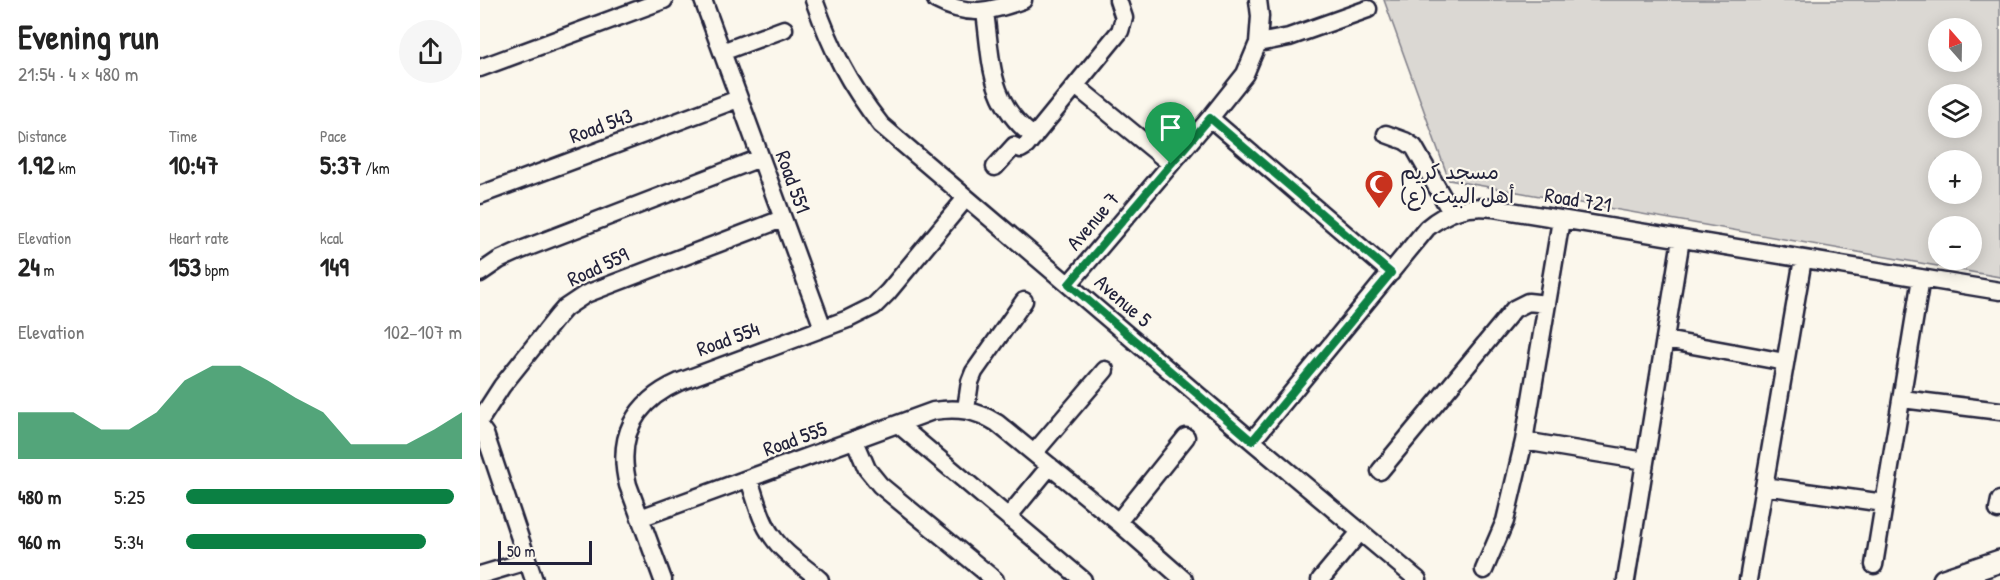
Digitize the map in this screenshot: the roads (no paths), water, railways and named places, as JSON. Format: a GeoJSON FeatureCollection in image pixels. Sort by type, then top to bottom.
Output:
{"type":"FeatureCollection","features":[{"type":"Feature","properties":{"kind":"main road"},"geometry":{"type":"LineString","coordinates":[[1944,580],[2000,561]]}},
{"type":"Feature","properties":{"kind":"street"},"geometry":{"type":"LineString","coordinates":[[480,68],[664,0]]}},
{"type":"Feature","properties":{"kind":"street","name":"Road 551"},"geometry":{"type":"LineString","coordinates":[[703,0],[823,328]]}},
{"type":"Feature","properties":{"kind":"street","name":"Avenue 5"},"geometry":{"type":"LineString","coordinates":[[814,0],[839,63],[856,93],[881,125],[1418,580]]}},
{"type":"Feature","properties":{"kind":"street"},"geometry":{"type":"LineString","coordinates":[[936,0],[949,7],[985,12],[1023,0]]}},
{"type":"Feature","properties":{"kind":"street"},"geometry":{"type":"LineString","coordinates":[[995,167],[1014,146],[1023,148],[1034,137],[1122,27],[1124,18],[1118,0]]}},
{"type":"Feature","properties":{"kind":"street","name":"Avenue 7"},"geometry":{"type":"LineString","coordinates":[[1069,284],[1245,74],[1258,43],[1260,16],[1258,0]]}},
{"type":"Feature","properties":{"kind":"street"},"geometry":{"type":"LineString","coordinates":[[1258,43],[1289,37],[1368,9]]}},
{"type":"Feature","properties":{"kind":"street"},"geometry":{"type":"LineString","coordinates":[[985,12],[997,91],[1011,117],[1034,137]]}},
{"type":"Feature","properties":{"kind":"street"},"geometry":{"type":"LineString","coordinates":[[722,52],[784,29]]}},
{"type":"Feature","properties":{"kind":"street"},"geometry":{"type":"LineString","coordinates":[[1076,86],[1171,164]]}},
{"type":"Feature","properties":{"kind":"street","name":"Road 543"},"geometry":{"type":"LineString","coordinates":[[480,195],[738,99]]}},
{"type":"Feature","properties":{"kind":"street"},"geometry":{"type":"LineString","coordinates":[[1210,118],[1391,273]]}},
{"type":"Feature","properties":{"kind":"street"},"geometry":{"type":"LineString","coordinates":[[1386,134],[1414,147],[1451,212]]}},
{"type":"Feature","properties":{"kind":"street"},"geometry":{"type":"LineString","coordinates":[[480,273],[499,260],[521,250],[760,158]]}},
{"type":"Feature","properties":{"kind":"street","name":"Road 554"},"geometry":{"type":"LineString","coordinates":[[663,580],[626,477],[624,453],[626,435],[634,420],[654,394],[679,382],[848,320],[874,306],[966,198]]}},
{"type":"Feature","properties":{"kind":"street","name":"Road 721"},"geometry":{"type":"LineString","coordinates":[[1252,441],[1427,228],[1451,212],[1479,207],[2000,291]]}},
{"type":"Feature","properties":{"kind":"street","name":"Road 559"},"geometry":{"type":"LineString","coordinates":[[480,420],[502,386],[558,316],[565,308],[586,294],[782,219]]}},
{"type":"Feature","properties":{"kind":"street"},"geometry":{"type":"LineString","coordinates":[[1484,570],[1505,521],[1524,441],[1561,220]]}},
{"type":"Feature","properties":{"kind":"street"},"geometry":{"type":"LineString","coordinates":[[1626,580],[1681,239]]}},
{"type":"Feature","properties":{"kind":"street"},"geometry":{"type":"LineString","coordinates":[[1748,580],[1803,259]]}},
{"type":"Feature","properties":{"kind":"street"},"geometry":{"type":"LineString","coordinates":[[1874,565],[1921,278]]}},
{"type":"Feature","properties":{"kind":"street"},"geometry":{"type":"LineString","coordinates":[[966,409],[974,372],[1024,301]]}},
{"type":"Feature","properties":{"kind":"street"},"geometry":{"type":"LineString","coordinates":[[1380,471],[1514,309],[1528,302],[1546,303]]}},
{"type":"Feature","properties":{"kind":"street"},"geometry":{"type":"LineString","coordinates":[[1665,340],[1785,362]]}},
{"type":"Feature","properties":{"kind":"street"},"geometry":{"type":"LineString","coordinates":[[1034,453],[1105,370]]}},
{"type":"Feature","properties":{"kind":"street"},"geometry":{"type":"LineString","coordinates":[[1902,399],[2000,411]]}},
{"type":"Feature","properties":{"kind":"street","name":"Road 555"},"geometry":{"type":"LineString","coordinates":[[640,518],[933,411],[950,408],[966,409],[983,414],[997,423],[1118,522],[1174,577]]}},
{"type":"Feature","properties":{"kind":"street"},"geometry":{"type":"LineString","coordinates":[[899,425],[1083,580]]}},
{"type":"Feature","properties":{"kind":"street"},"geometry":{"type":"LineString","coordinates":[[480,427],[534,580]]}},
{"type":"Feature","properties":{"kind":"street"},"geometry":{"type":"LineString","coordinates":[[1118,522],[1186,437]]}},
{"type":"Feature","properties":{"kind":"street"},"geometry":{"type":"LineString","coordinates":[[855,441],[867,469],[880,485],[995,580]]}},
{"type":"Feature","properties":{"kind":"street"},"geometry":{"type":"LineString","coordinates":[[1524,441],[1645,461]]}},
{"type":"Feature","properties":{"kind":"street"},"geometry":{"type":"LineString","coordinates":[[1008,516],[1050,466]]}},
{"type":"Feature","properties":{"kind":"street"},"geometry":{"type":"LineString","coordinates":[[749,480],[771,535],[783,549],[820,580]]}},
{"type":"Feature","properties":{"kind":"street"},"geometry":{"type":"LineString","coordinates":[[1764,486],[1884,503]]}},
{"type":"Feature","properties":{"kind":"street"},"geometry":{"type":"LineString","coordinates":[[1320,580],[1360,532]]}},
{"type":"Feature","properties":{"kind":"street"},"geometry":{"type":"LineString","coordinates":[[480,575],[527,561]]}},
{"type":"Feature","properties":{"kind":"place","name":"مسجد كريم أهل البيت (ع)"},"geometry":{"type":"Point","coordinates":[1379,210]}}]}
